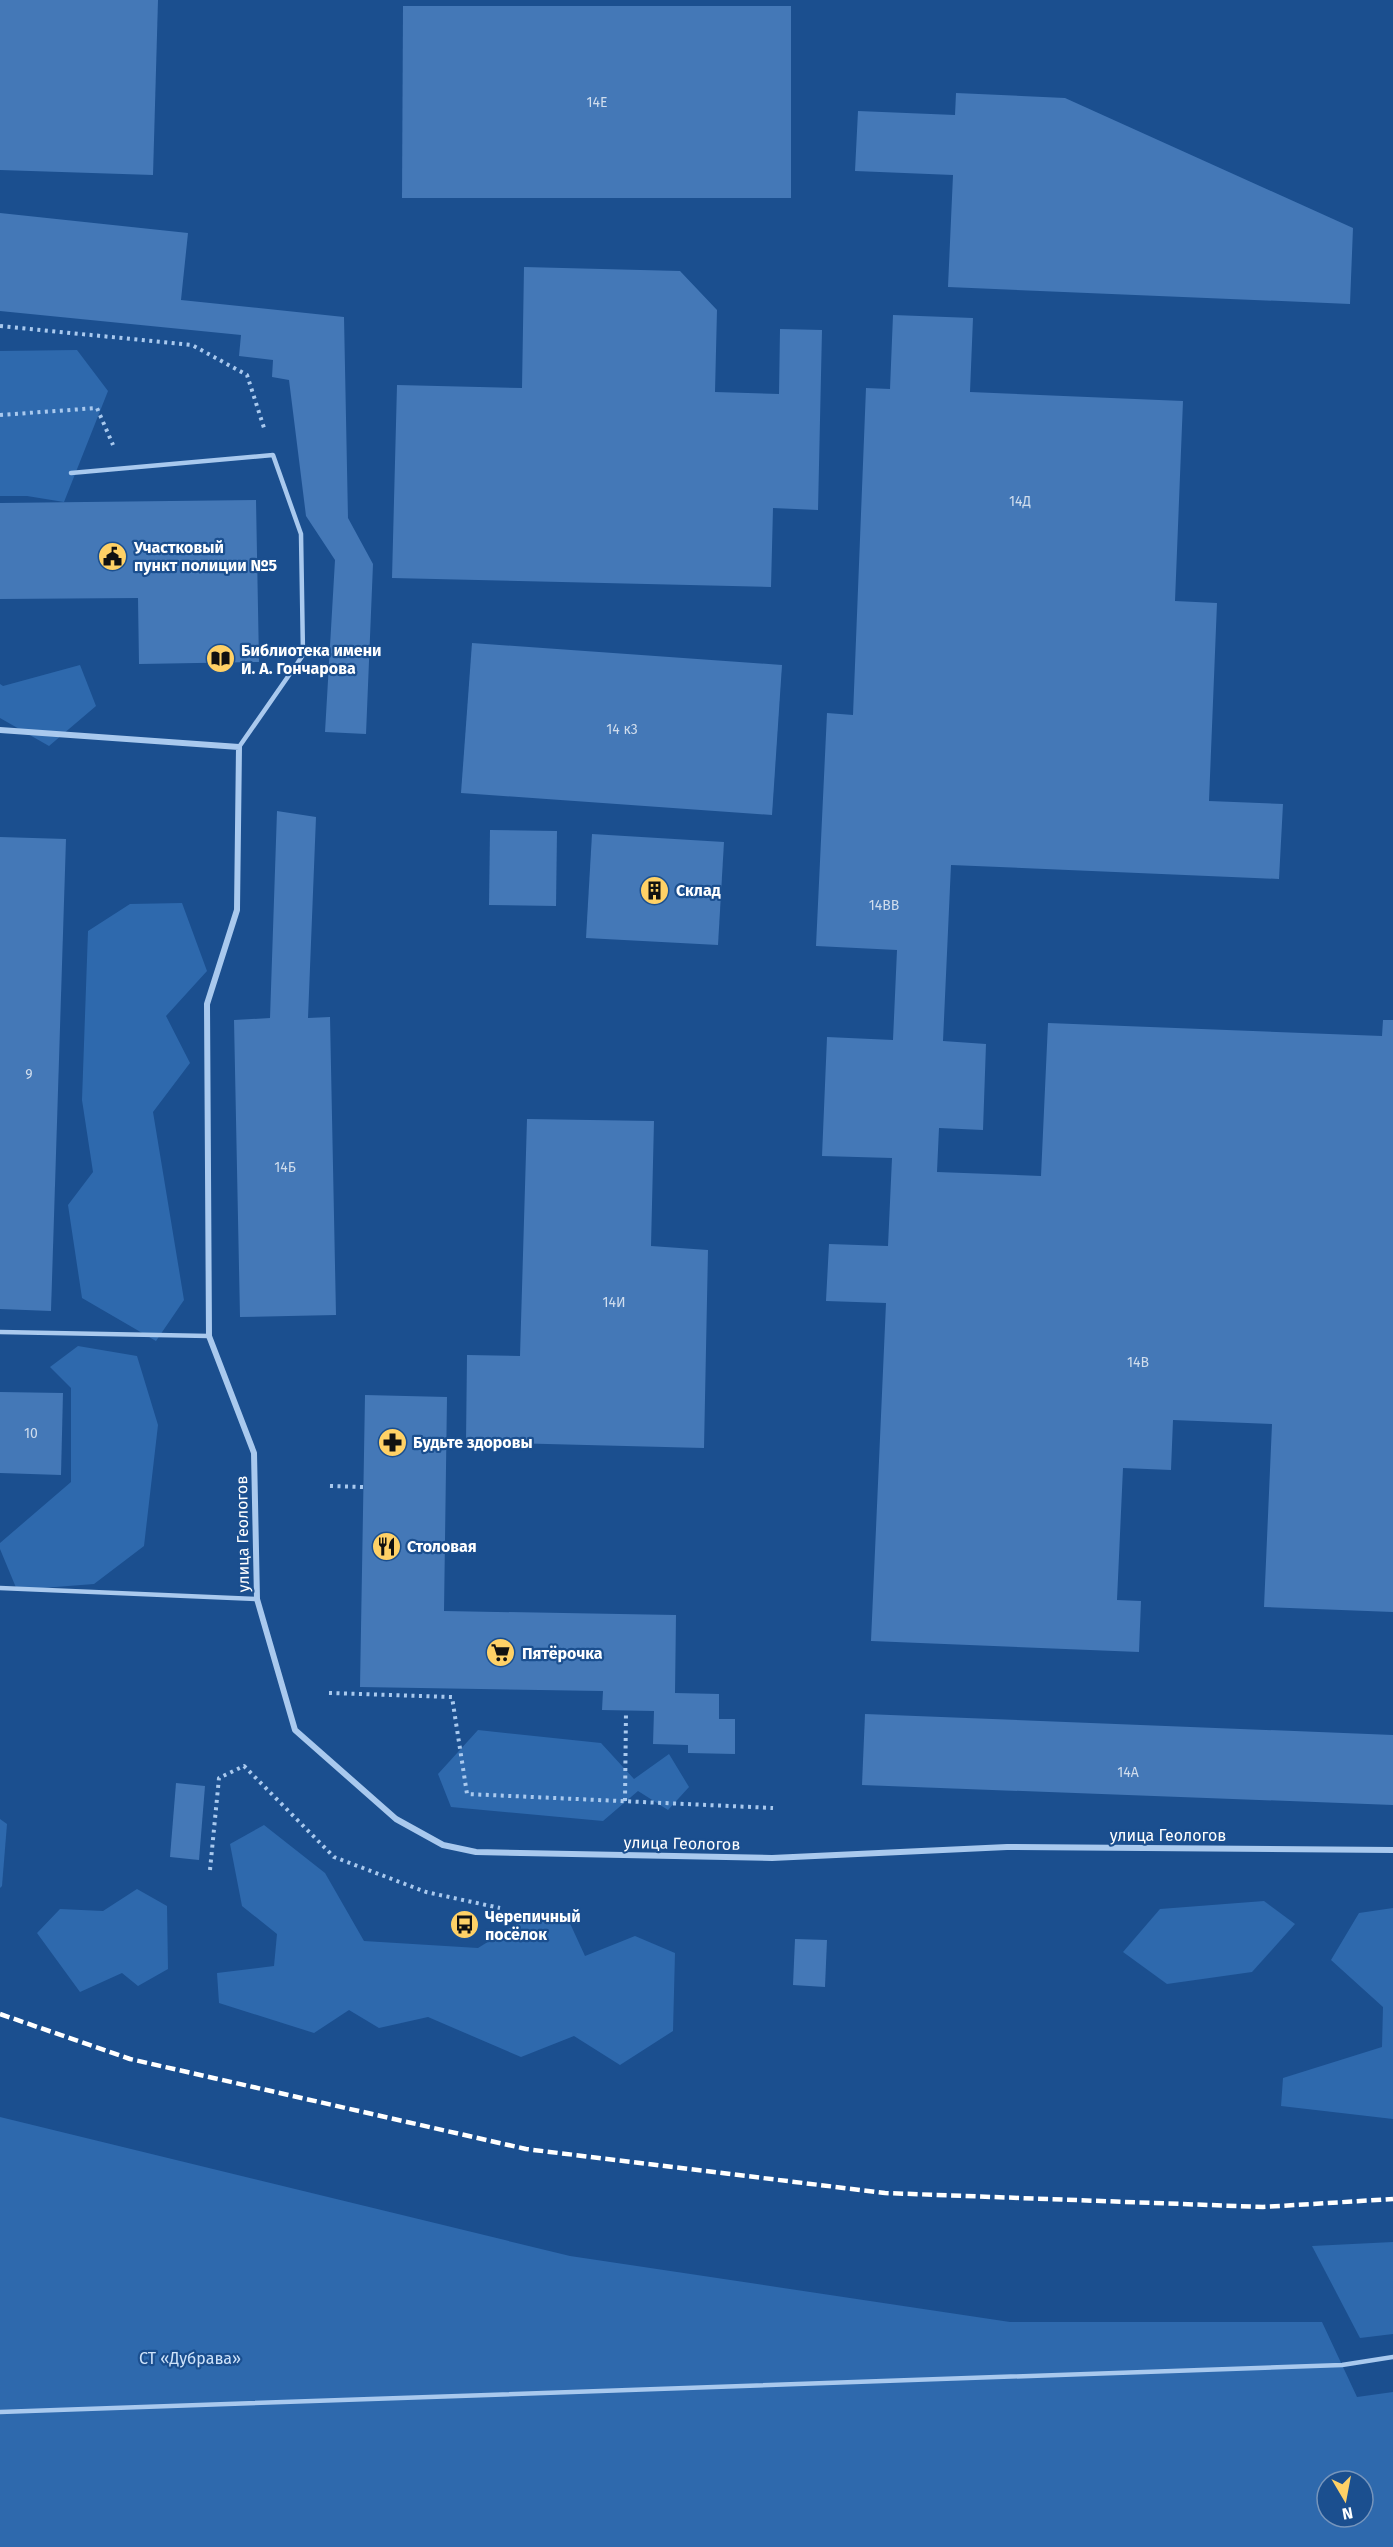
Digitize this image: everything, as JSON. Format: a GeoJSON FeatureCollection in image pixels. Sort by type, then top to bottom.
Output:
{"type":"FeatureCollection","features":[{"type":"Feature","properties":{"kind":"street"},"geometry":{"type":"LineString","coordinates":[[0,730],[239,747],[237,910],[207,1004],[209,1336]]}},
{"type":"Feature","properties":{"kind":"street","name":"улица Геологов"},"geometry":{"type":"LineString","coordinates":[[209,1336],[254,1453],[257,1599],[295,1730],[396,1819],[443,1845],[476,1852],[772,1858],[1007,1847],[1393,1850]]}},
{"type":"Feature","properties":{"kind":"lane"},"geometry":{"type":"LineString","coordinates":[[71,472],[273,455],[301,534],[303,654],[239,747]]}},
{"type":"Feature","properties":{"kind":"lane"},"geometry":{"type":"LineString","coordinates":[[0,1332],[209,1336]]}},
{"type":"Feature","properties":{"kind":"lane"},"geometry":{"type":"LineString","coordinates":[[0,1588],[257,1599]]}},
{"type":"Feature","properties":{"kind":"lane"},"geometry":{"type":"LineString","coordinates":[[0,2412],[1342,2366],[1393,2357]]}},
{"type":"Feature","properties":{"kind":"path"},"geometry":{"type":"LineString","coordinates":[[0,326],[192,345],[247,375],[273,455]]}},
{"type":"Feature","properties":{"kind":"path"},"geometry":{"type":"LineString","coordinates":[[0,415],[98,408],[122,468]]}},
{"type":"Feature","properties":{"kind":"path"},"geometry":{"type":"LineString","coordinates":[[330,1486],[364,1486]]}},
{"type":"Feature","properties":{"kind":"path"},"geometry":{"type":"LineString","coordinates":[[329,1694],[452,1697],[467,1794],[773,1808]]}},
{"type":"Feature","properties":{"kind":"path"},"geometry":{"type":"LineString","coordinates":[[625,1801],[627,1711]]}},
{"type":"Feature","properties":{"kind":"path"},"geometry":{"type":"LineString","coordinates":[[210,1870],[219,1778],[244,1766],[334,1857],[426,1892],[500,1908]]}},
{"type":"Feature","properties":{"kind":"green space"},"geometry":{"type":"Polygon","coordinates":[[[77,350],[108,391],[64,502],[27,496],[0,496],[0,351],[77,350]]]}},
{"type":"Feature","properties":{"kind":"green space"},"geometry":{"type":"Polygon","coordinates":[[[80,665],[96,706],[49,746],[0,718],[0,684],[3,686],[80,665]]]}},
{"type":"Feature","properties":{"kind":"green space"},"geometry":{"type":"Polygon","coordinates":[[[182,903],[207,971],[166,1016],[190,1063],[153,1112],[184,1300],[156,1341],[82,1298],[68,1205],[93,1172],[82,1100],[88,931],[130,904],[182,903]]]}},
{"type":"Feature","properties":{"kind":"green space"},"geometry":{"type":"Polygon","coordinates":[[[78,1346],[137,1356],[158,1425],[144,1546],[94,1584],[17,1590],[0,1549],[0,1543],[71,1482],[71,1388],[50,1367],[78,1346]]]}},
{"type":"Feature","properties":{"kind":"green space"},"geometry":{"type":"Polygon","coordinates":[[[478,1730],[601,1743],[634,1779],[669,1754],[689,1787],[668,1810],[638,1791],[603,1821],[451,1807],[438,1774],[478,1730]]]}},
{"type":"Feature","properties":{"kind":"green space"},"geometry":{"type":"Polygon","coordinates":[[[0,1819],[7,1824],[0,1888],[0,1819]]]}},
{"type":"Feature","properties":{"kind":"green space"},"geometry":{"type":"Polygon","coordinates":[[[264,1825],[325,1873],[364,1941],[478,1948],[528,1917],[568,1919],[585,1956],[635,1936],[675,1953],[673,2031],[620,2065],[574,2036],[521,2057],[428,2017],[379,2028],[349,2010],[314,2033],[219,2003],[217,1973],[274,1966],[277,1934],[242,1906],[230,1844],[264,1825]]]}},
{"type":"Feature","properties":{"kind":"green space"},"geometry":{"type":"Polygon","coordinates":[[[137,1889],[167,1906],[168,1969],[138,1986],[122,1973],[80,1992],[37,1933],[60,1909],[103,1911],[137,1889]]]}},
{"type":"Feature","properties":{"kind":"green space"},"geometry":{"type":"Polygon","coordinates":[[[1264,1901],[1295,1924],[1252,1972],[1167,1984],[1123,1952],[1160,1909],[1264,1901]]]}},
{"type":"Feature","properties":{"kind":"green space"},"geometry":{"type":"Polygon","coordinates":[[[1393,1908],[1393,2119],[1281,2106],[1283,2078],[1382,2047],[1383,2007],[1331,1960],[1359,1913],[1393,1908]]]}},
{"type":"Feature","properties":{"kind":"green space","name":"СТ «Дубрава»"},"geometry":{"type":"Polygon","coordinates":[[[0,2117],[570,2256],[1010,2322],[1322,2322],[1357,2397],[1393,2392],[1393,2547],[0,2547],[0,2117]]]}},
{"type":"Feature","properties":{"kind":"green space"},"geometry":{"type":"Polygon","coordinates":[[[1393,2242],[1393,2334],[1360,2338],[1312,2246],[1393,2242]]]}},
{"type":"Feature","properties":{"kind":"building"},"geometry":{"type":"Polygon","coordinates":[[[0,0],[158,0],[153,175],[0,170],[0,0]]]}},
{"type":"Feature","properties":{"kind":"building"},"geometry":{"type":"Polygon","coordinates":[[[403,6],[791,6],[791,198],[402,198],[403,6]]]}},
{"type":"Feature","properties":{"kind":"building"},"geometry":{"type":"Polygon","coordinates":[[[956,93],[1065,98],[1353,228],[1350,304],[948,287],[953,175],[855,171],[858,111],[955,115],[956,93]]]}},
{"type":"Feature","properties":{"kind":"building"},"geometry":{"type":"Polygon","coordinates":[[[0,213],[188,233],[181,300],[344,317],[348,518],[373,564],[366,734],[325,732],[335,560],[306,516],[289,380],[272,377],[273,360],[239,356],[241,335],[0,311],[0,213]]]}},
{"type":"Feature","properties":{"kind":"building"},"geometry":{"type":"Polygon","coordinates":[[[524,267],[680,271],[717,310],[715,392],[779,394],[780,329],[822,330],[818,510],[773,508],[771,587],[392,578],[397,385],[522,388],[524,267]]]}},
{"type":"Feature","properties":{"kind":"building"},"geometry":{"type":"Polygon","coordinates":[[[893,315],[973,318],[970,392],[1183,401],[1175,601],[1217,603],[1209,801],[1283,804],[1279,879],[951,865],[943,1041],[986,1044],[983,1130],[939,1128],[937,1172],[1041,1176],[1048,1023],[1382,1036],[1383,1020],[1393,1020],[1393,1612],[1264,1607],[1272,1424],[1173,1420],[1171,1470],[1123,1468],[1117,1600],[1141,1601],[1139,1652],[871,1641],[886,1303],[826,1301],[829,1244],[888,1246],[892,1158],[822,1156],[827,1037],[893,1040],[897,950],[816,946],[827,713],[853,715],[866,388],[890,389],[893,315]]]}},
{"type":"Feature","properties":{"kind":"building"},"geometry":{"type":"Polygon","coordinates":[[[256,500],[259,662],[139,664],[138,598],[0,599],[0,503],[256,500]]]}},
{"type":"Feature","properties":{"kind":"building"},"geometry":{"type":"Polygon","coordinates":[[[472,643],[782,665],[772,815],[461,793],[472,643]]]}},
{"type":"Feature","properties":{"kind":"building"},"geometry":{"type":"Polygon","coordinates":[[[277,811],[316,817],[308,1018],[330,1017],[336,1315],[240,1317],[234,1020],[270,1018],[277,811]]]}},
{"type":"Feature","properties":{"kind":"building"},"geometry":{"type":"Polygon","coordinates":[[[490,830],[557,831],[556,906],[489,905],[490,830]]]}},
{"type":"Feature","properties":{"kind":"building","name":"Склад"},"geometry":{"type":"Polygon","coordinates":[[[592,834],[724,842],[718,945],[586,938],[592,834]]]}},
{"type":"Feature","properties":{"kind":"building"},"geometry":{"type":"Polygon","coordinates":[[[0,837],[66,839],[51,1311],[0,1309],[0,837]]]}},
{"type":"Feature","properties":{"kind":"building"},"geometry":{"type":"Polygon","coordinates":[[[527,1119],[654,1121],[651,1246],[708,1250],[704,1448],[466,1442],[467,1355],[520,1356],[527,1119]]]}},
{"type":"Feature","properties":{"kind":"building"},"geometry":{"type":"Polygon","coordinates":[[[0,1392],[63,1393],[61,1475],[0,1473],[0,1392]]]}},
{"type":"Feature","properties":{"kind":"building"},"geometry":{"type":"Polygon","coordinates":[[[365,1395],[447,1397],[444,1611],[676,1615],[675,1693],[719,1694],[719,1719],[735,1719],[735,1754],[688,1753],[688,1745],[653,1744],[654,1711],[602,1710],[603,1691],[360,1687],[365,1395]]]}},
{"type":"Feature","properties":{"kind":"building"},"geometry":{"type":"Polygon","coordinates":[[[865,1714],[1393,1735],[1393,1805],[862,1785],[865,1714]]]}},
{"type":"Feature","properties":{"kind":"building"},"geometry":{"type":"Polygon","coordinates":[[[176,1783],[205,1786],[199,1860],[170,1857],[176,1783]]]}},
{"type":"Feature","properties":{"kind":"building"},"geometry":{"type":"Polygon","coordinates":[[[795,1939],[827,1940],[825,1987],[793,1985],[795,1939]]]}},
{"type":"Feature","properties":{"kind":"railway"},"geometry":{"type":"LineString","coordinates":[[0,2014],[130,2059],[526,2149],[885,2193],[1263,2207],[1393,2199]]}},
{"type":"Feature","properties":{"kind":"place","name":"Участковый пункт полиции №5"},"geometry":{"type":"Point","coordinates":[113,556]}},
{"type":"Feature","properties":{"kind":"place","name":"Библиотека имени И. А. Гончарова"},"geometry":{"type":"Point","coordinates":[220,659]}},
{"type":"Feature","properties":{"kind":"place","name":"Склад"},"geometry":{"type":"Point","coordinates":[655,890]}},
{"type":"Feature","properties":{"kind":"place","name":"Будьте здоровы"},"geometry":{"type":"Point","coordinates":[392,1442]}},
{"type":"Feature","properties":{"kind":"place","name":"Столовая"},"geometry":{"type":"Point","coordinates":[386,1546]}},
{"type":"Feature","properties":{"kind":"place","name":"Пятёрочка"},"geometry":{"type":"Point","coordinates":[501,1653]}},
{"type":"Feature","properties":{"kind":"place","name":"Черепичный посёлок"},"geometry":{"type":"Point","coordinates":[464,1925]}}]}
